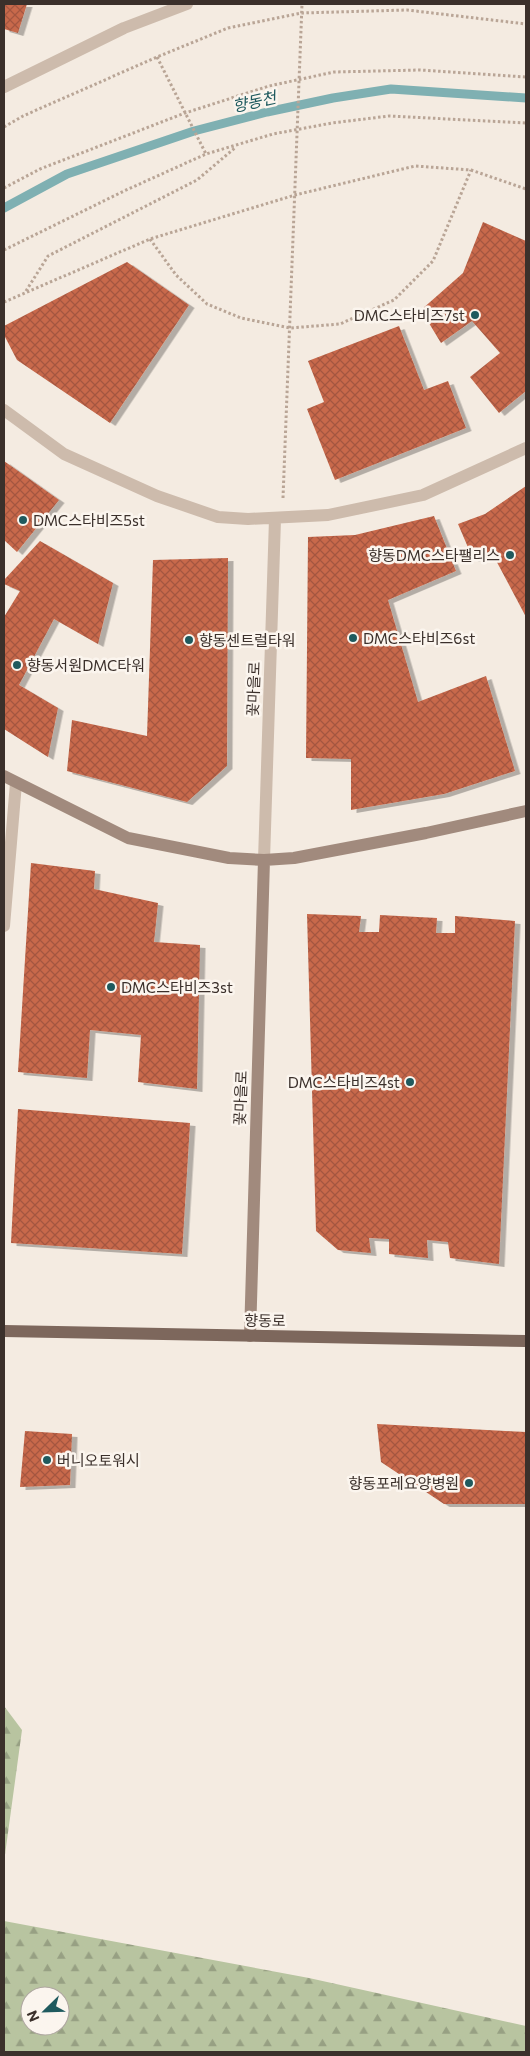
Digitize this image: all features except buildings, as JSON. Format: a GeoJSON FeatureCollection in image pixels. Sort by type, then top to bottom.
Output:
{"type":"FeatureCollection","features":[{"type":"Feature","properties":{"kind":"main road","name":"향동로"},"geometry":{"type":"LineString","coordinates":[[4,1331],[526,1341]]}},
{"type":"Feature","properties":{"kind":"street"},"geometry":{"type":"LineString","coordinates":[[4,87],[124,28],[187,4]]}},
{"type":"Feature","properties":{"kind":"street"},"geometry":{"type":"LineString","coordinates":[[4,410],[64,454],[157,496],[218,517],[275,519],[328,515],[423,495],[526,448]]}},
{"type":"Feature","properties":{"kind":"street","name":"꽃마을로"},"geometry":{"type":"LineString","coordinates":[[250,1336],[275,519]]}},
{"type":"Feature","properties":{"kind":"street"},"geometry":{"type":"LineString","coordinates":[[4,776],[128,838],[229,858],[264,860],[294,858],[426,833],[526,810]]}},
{"type":"Feature","properties":{"kind":"street"},"geometry":{"type":"LineString","coordinates":[[4,926],[16,783]]}},
{"type":"Feature","properties":{"kind":"path"},"geometry":{"type":"LineString","coordinates":[[283,498],[295,194],[294,172],[302,4]]}},
{"type":"Feature","properties":{"kind":"path"},"geometry":{"type":"LineString","coordinates":[[4,127],[23,116],[228,28],[301,13],[407,10],[526,24]]}},
{"type":"Feature","properties":{"kind":"path"},"geometry":{"type":"LineString","coordinates":[[157,57],[184,114],[206,154]]}},
{"type":"Feature","properties":{"kind":"path"},"geometry":{"type":"LineString","coordinates":[[4,188],[40,169],[184,114],[269,86],[334,72],[420,70],[526,76]]}},
{"type":"Feature","properties":{"kind":"path"},"geometry":{"type":"LineString","coordinates":[[4,250],[124,191],[206,154],[273,134],[389,116],[526,123]]}},
{"type":"Feature","properties":{"kind":"path"},"geometry":{"type":"LineString","coordinates":[[26,291],[48,256],[197,180],[237,146]]}},
{"type":"Feature","properties":{"kind":"path"},"geometry":{"type":"LineString","coordinates":[[4,302],[150,238],[295,194],[415,166],[471,170],[526,189]]}},
{"type":"Feature","properties":{"kind":"path"},"geometry":{"type":"LineString","coordinates":[[150,238],[176,275],[208,304],[241,318],[290,328],[340,324],[394,300],[433,261],[471,170]]}},
{"type":"Feature","properties":{"kind":"green space"},"geometry":{"type":"Polygon","coordinates":[[[4,1706],[22,1730],[4,1862],[4,1706]]]}},
{"type":"Feature","properties":{"kind":"green space"},"geometry":{"type":"Polygon","coordinates":[[[4,1921],[309,1978],[526,2026],[526,2052],[4,2052],[4,1921]]]}},
{"type":"Feature","properties":{"kind":"waterway","name":"향동천"},"geometry":{"type":"LineString","coordinates":[[4,208],[67,174],[194,131],[267,112],[333,98],[391,89],[526,98]]}},
{"type":"Feature","properties":{"kind":"place","name":"DMC스타비즈7st"},"geometry":{"type":"Point","coordinates":[475,315]}},
{"type":"Feature","properties":{"kind":"place","name":"DMC스타비즈5st"},"geometry":{"type":"Point","coordinates":[23,520]}},
{"type":"Feature","properties":{"kind":"place","name":"향동DMC스타팰리스"},"geometry":{"type":"Point","coordinates":[510,555]}},
{"type":"Feature","properties":{"kind":"place","name":"DMC스타비즈6st"},"geometry":{"type":"Point","coordinates":[353,638]}},
{"type":"Feature","properties":{"kind":"place","name":"향동센트럴타워"},"geometry":{"type":"Point","coordinates":[189,640]}},
{"type":"Feature","properties":{"kind":"place","name":"향동서원DMC타워"},"geometry":{"type":"Point","coordinates":[17,665]}},
{"type":"Feature","properties":{"kind":"place","name":"DMC스타비즈3st"},"geometry":{"type":"Point","coordinates":[111,987]}},
{"type":"Feature","properties":{"kind":"place","name":"DMC스타비즈4st"},"geometry":{"type":"Point","coordinates":[410,1082]}},
{"type":"Feature","properties":{"kind":"place","name":"버니오토워시"},"geometry":{"type":"Point","coordinates":[47,1460]}},
{"type":"Feature","properties":{"kind":"place","name":"향동포레요양병원"},"geometry":{"type":"Point","coordinates":[469,1483]}}]}
